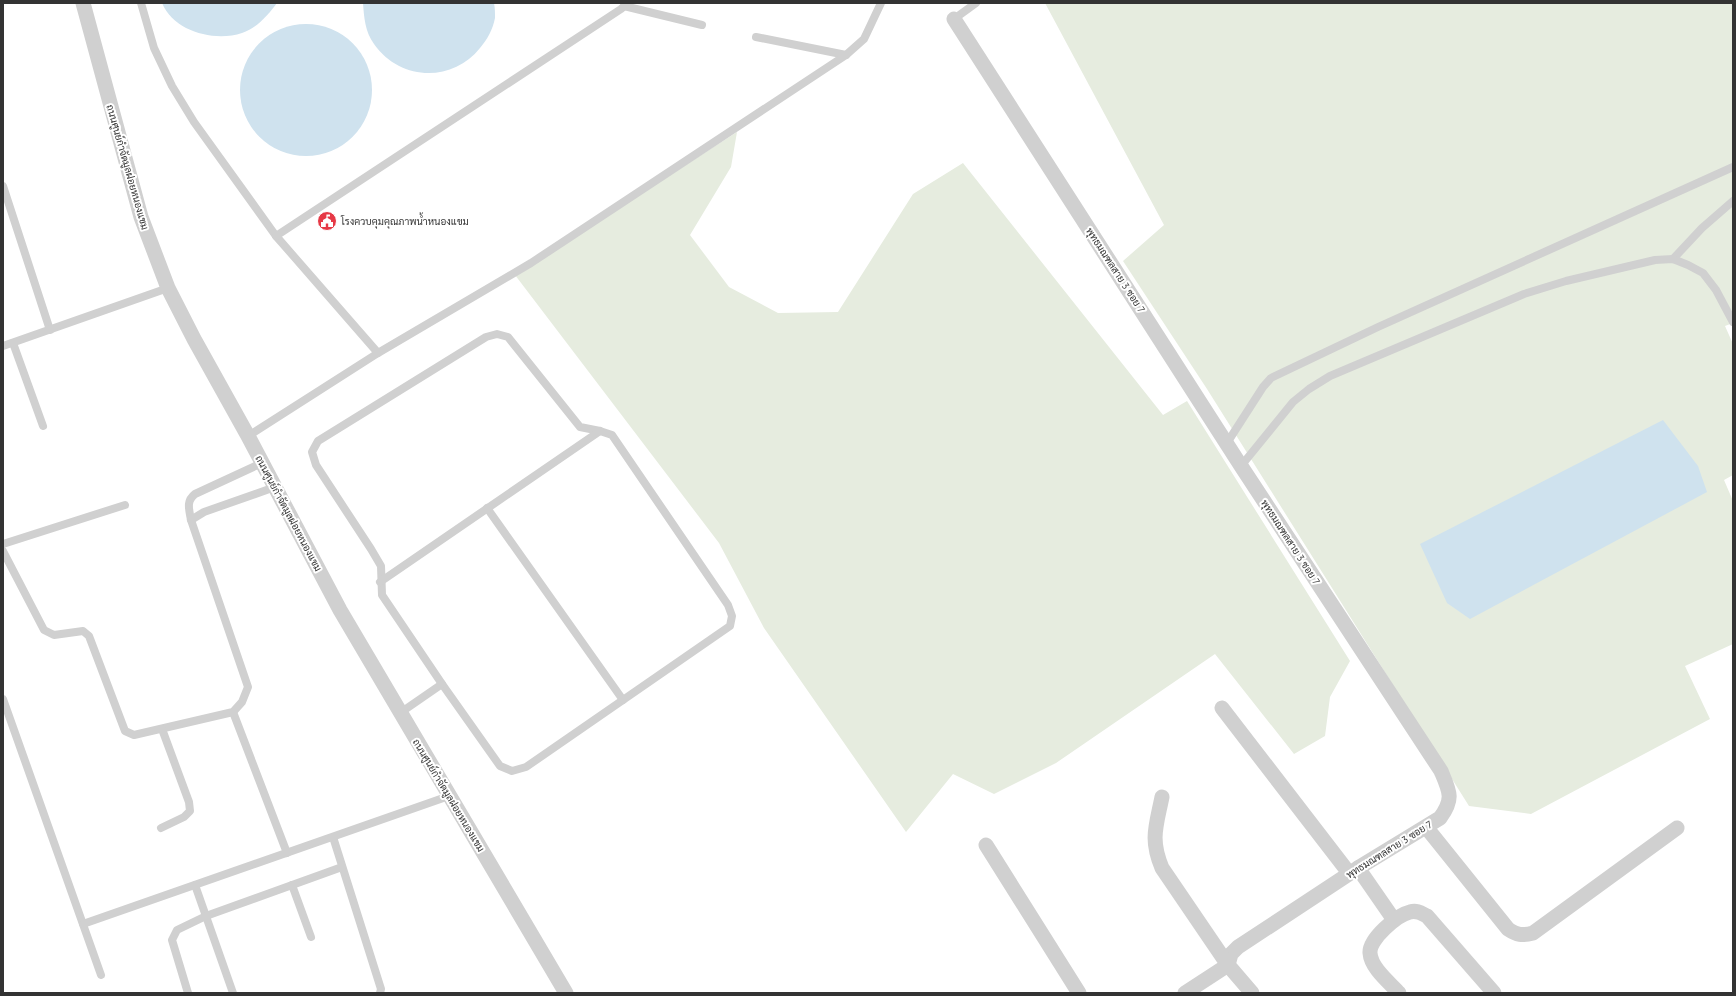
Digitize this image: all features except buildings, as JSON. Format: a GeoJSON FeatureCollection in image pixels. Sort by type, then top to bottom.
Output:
{"type":"FeatureCollection","features":[{"type":"Feature","properties":{"kind":"street","name":"ถนนศูนย์กำจัดมูลฝอยหนองแขม"},"geometry":{"type":"LineString","coordinates":[[83,3],[141,217],[168,288],[340,610],[566,993]]}},
{"type":"Feature","properties":{"kind":"street","name":"พุทธมณฑลสาย 3 ซอย 7"},"geometry":{"type":"LineString","coordinates":[[954,19],[1241,466],[1441,771],[1449,790],[1449,806],[1440,818],[1354,870],[1238,947],[1231,954],[1228,965]]}},
{"type":"Feature","properties":{"kind":"street"},"geometry":{"type":"LineString","coordinates":[[1222,708],[1394,920]]}},
{"type":"Feature","properties":{"kind":"street"},"geometry":{"type":"LineString","coordinates":[[1162,797],[1154,837],[1156,852],[1162,868],[1228,965],[1252,993]]}},
{"type":"Feature","properties":{"kind":"street"},"geometry":{"type":"LineString","coordinates":[[1426,827],[1508,929],[1516,934],[1524,936],[1533,933],[1677,828]]}},
{"type":"Feature","properties":{"kind":"street"},"geometry":{"type":"LineString","coordinates":[[986,845],[1079,993]]}},
{"type":"Feature","properties":{"kind":"street"},"geometry":{"type":"LineString","coordinates":[[1399,993],[1372,962],[1370,952],[1374,940],[1394,920],[1409,912],[1418,911],[1427,916],[1494,993]]}},
{"type":"Feature","properties":{"kind":"street"},"geometry":{"type":"LineString","coordinates":[[1185,993],[1228,965]]}},
{"type":"Feature","properties":{"kind":"lane"},"geometry":{"type":"LineString","coordinates":[[141,3],[154,48],[172,86],[194,122],[276,236],[378,353]]}},
{"type":"Feature","properties":{"kind":"lane"},"geometry":{"type":"LineString","coordinates":[[248,436],[378,353],[530,263],[846,55],[864,39],[881,3]]}},
{"type":"Feature","properties":{"kind":"lane"},"geometry":{"type":"LineString","coordinates":[[954,19],[976,3]]}},
{"type":"Feature","properties":{"kind":"lane"},"geometry":{"type":"LineString","coordinates":[[276,236],[626,5],[702,25]]}},
{"type":"Feature","properties":{"kind":"lane"},"geometry":{"type":"LineString","coordinates":[[756,37],[846,55]]}},
{"type":"Feature","properties":{"kind":"lane"},"geometry":{"type":"LineString","coordinates":[[1227,443],[1263,387],[1272,378],[1386,324],[1733,167]]}},
{"type":"Feature","properties":{"kind":"lane"},"geometry":{"type":"LineString","coordinates":[[3,186],[50,330]]}},
{"type":"Feature","properties":{"kind":"lane"},"geometry":{"type":"LineString","coordinates":[[1673,260],[1702,228],[1733,201]]}},
{"type":"Feature","properties":{"kind":"lane"},"geometry":{"type":"LineString","coordinates":[[1241,466],[1294,402],[1309,389],[1330,376],[1524,294],[1566,281],[1655,260],[1673,260],[1688,265],[1703,273],[1716,290],[1733,322]]}},
{"type":"Feature","properties":{"kind":"lane"},"geometry":{"type":"LineString","coordinates":[[3,346],[168,288]]}},
{"type":"Feature","properties":{"kind":"lane"},"geometry":{"type":"LineString","coordinates":[[497,334],[508,336],[580,427],[612,435],[728,605],[732,616],[730,626],[526,767],[512,771],[500,766],[442,684],[382,595],[380,582],[381,566],[372,549],[316,465],[312,452],[318,441],[486,337],[497,334]]}},
{"type":"Feature","properties":{"kind":"lane"},"geometry":{"type":"LineString","coordinates":[[13,343],[43,426]]}},
{"type":"Feature","properties":{"kind":"lane"},"geometry":{"type":"LineString","coordinates":[[380,582],[600,431]]}},
{"type":"Feature","properties":{"kind":"lane"},"geometry":{"type":"LineString","coordinates":[[3,551],[44,630],[54,635],[83,631],[89,636],[125,731],[134,735],[233,712],[242,702],[248,687],[191,520],[188,503],[190,498],[195,494],[262,463]]}},
{"type":"Feature","properties":{"kind":"lane"},"geometry":{"type":"LineString","coordinates":[[191,520],[204,512],[275,487]]}},
{"type":"Feature","properties":{"kind":"lane"},"geometry":{"type":"LineString","coordinates":[[3,544],[125,504]]}},
{"type":"Feature","properties":{"kind":"lane"},"geometry":{"type":"LineString","coordinates":[[488,508],[623,700]]}},
{"type":"Feature","properties":{"kind":"lane"},"geometry":{"type":"LineString","coordinates":[[400,713],[442,684]]}},
{"type":"Feature","properties":{"kind":"lane"},"geometry":{"type":"LineString","coordinates":[[3,699],[101,975]]}},
{"type":"Feature","properties":{"kind":"lane"},"geometry":{"type":"LineString","coordinates":[[233,712],[286,853]]}},
{"type":"Feature","properties":{"kind":"lane"},"geometry":{"type":"LineString","coordinates":[[161,828],[184,817],[190,811],[189,802],[162,728]]}},
{"type":"Feature","properties":{"kind":"lane"},"geometry":{"type":"LineString","coordinates":[[83,924],[449,796]]}},
{"type":"Feature","properties":{"kind":"lane"},"geometry":{"type":"LineString","coordinates":[[333,837],[381,989],[380,993]]}},
{"type":"Feature","properties":{"kind":"lane"},"geometry":{"type":"LineString","coordinates":[[188,993],[172,940],[176,930],[206,916],[342,867]]}},
{"type":"Feature","properties":{"kind":"lane"},"geometry":{"type":"LineString","coordinates":[[195,885],[233,993]]}},
{"type":"Feature","properties":{"kind":"lane"},"geometry":{"type":"LineString","coordinates":[[292,885],[311,937]]}},
{"type":"Feature","properties":{"kind":"shaded area"},"geometry":{"type":"Polygon","coordinates":[[[1045,3],[1733,3],[1733,323],[1725,326],[1733,344],[1733,475],[1724,480],[1733,501],[1733,644],[1685,666],[1710,719],[1531,814],[1469,806],[1207,389],[1123,261],[1164,225],[1045,3]]]}},
{"type":"Feature","properties":{"kind":"shaded area"},"geometry":{"type":"Polygon","coordinates":[[[737,132],[731,167],[690,235],[729,287],[778,313],[838,312],[913,194],[963,163],[1163,415],[1187,401],[1350,661],[1330,697],[1325,736],[1294,754],[1215,654],[1056,763],[994,794],[953,774],[906,832],[764,628],[719,543],[515,275],[737,132]]]}},
{"type":"Feature","properties":{"kind":"water"},"geometry":{"type":"Polygon","coordinates":[[[162,3],[277,3],[253,28],[242,33],[220,36],[208,35],[185,28],[168,13],[162,3]]]}},
{"type":"Feature","properties":{"kind":"water"},"geometry":{"type":"Polygon","coordinates":[[[363,3],[494,3],[495,18],[485,41],[468,59],[455,67],[441,72],[426,73],[412,71],[398,65],[385,56],[374,44],[367,29],[363,3]]]}},
{"type":"Feature","properties":{"kind":"water"},"geometry":{"type":"Polygon","coordinates":[[[312,24],[331,29],[343,35],[353,43],[361,53],[367,65],[371,77],[371,103],[367,115],[361,127],[353,137],[343,145],[331,151],[319,155],[300,156],[281,151],[269,145],[259,137],[251,127],[245,115],[241,103],[240,84],[245,65],[251,53],[259,43],[269,35],[281,29],[293,25],[312,24]]]}},
{"type":"Feature","properties":{"kind":"water"},"geometry":{"type":"Polygon","coordinates":[[[1663,420],[1698,466],[1707,492],[1470,619],[1447,603],[1420,544],[1663,420]]]}},
{"type":"Feature","properties":{"kind":"place","name":"โรงควบคุมคุณภาพน้ำหนองแขม"},"geometry":{"type":"Point","coordinates":[327,221]}}]}
